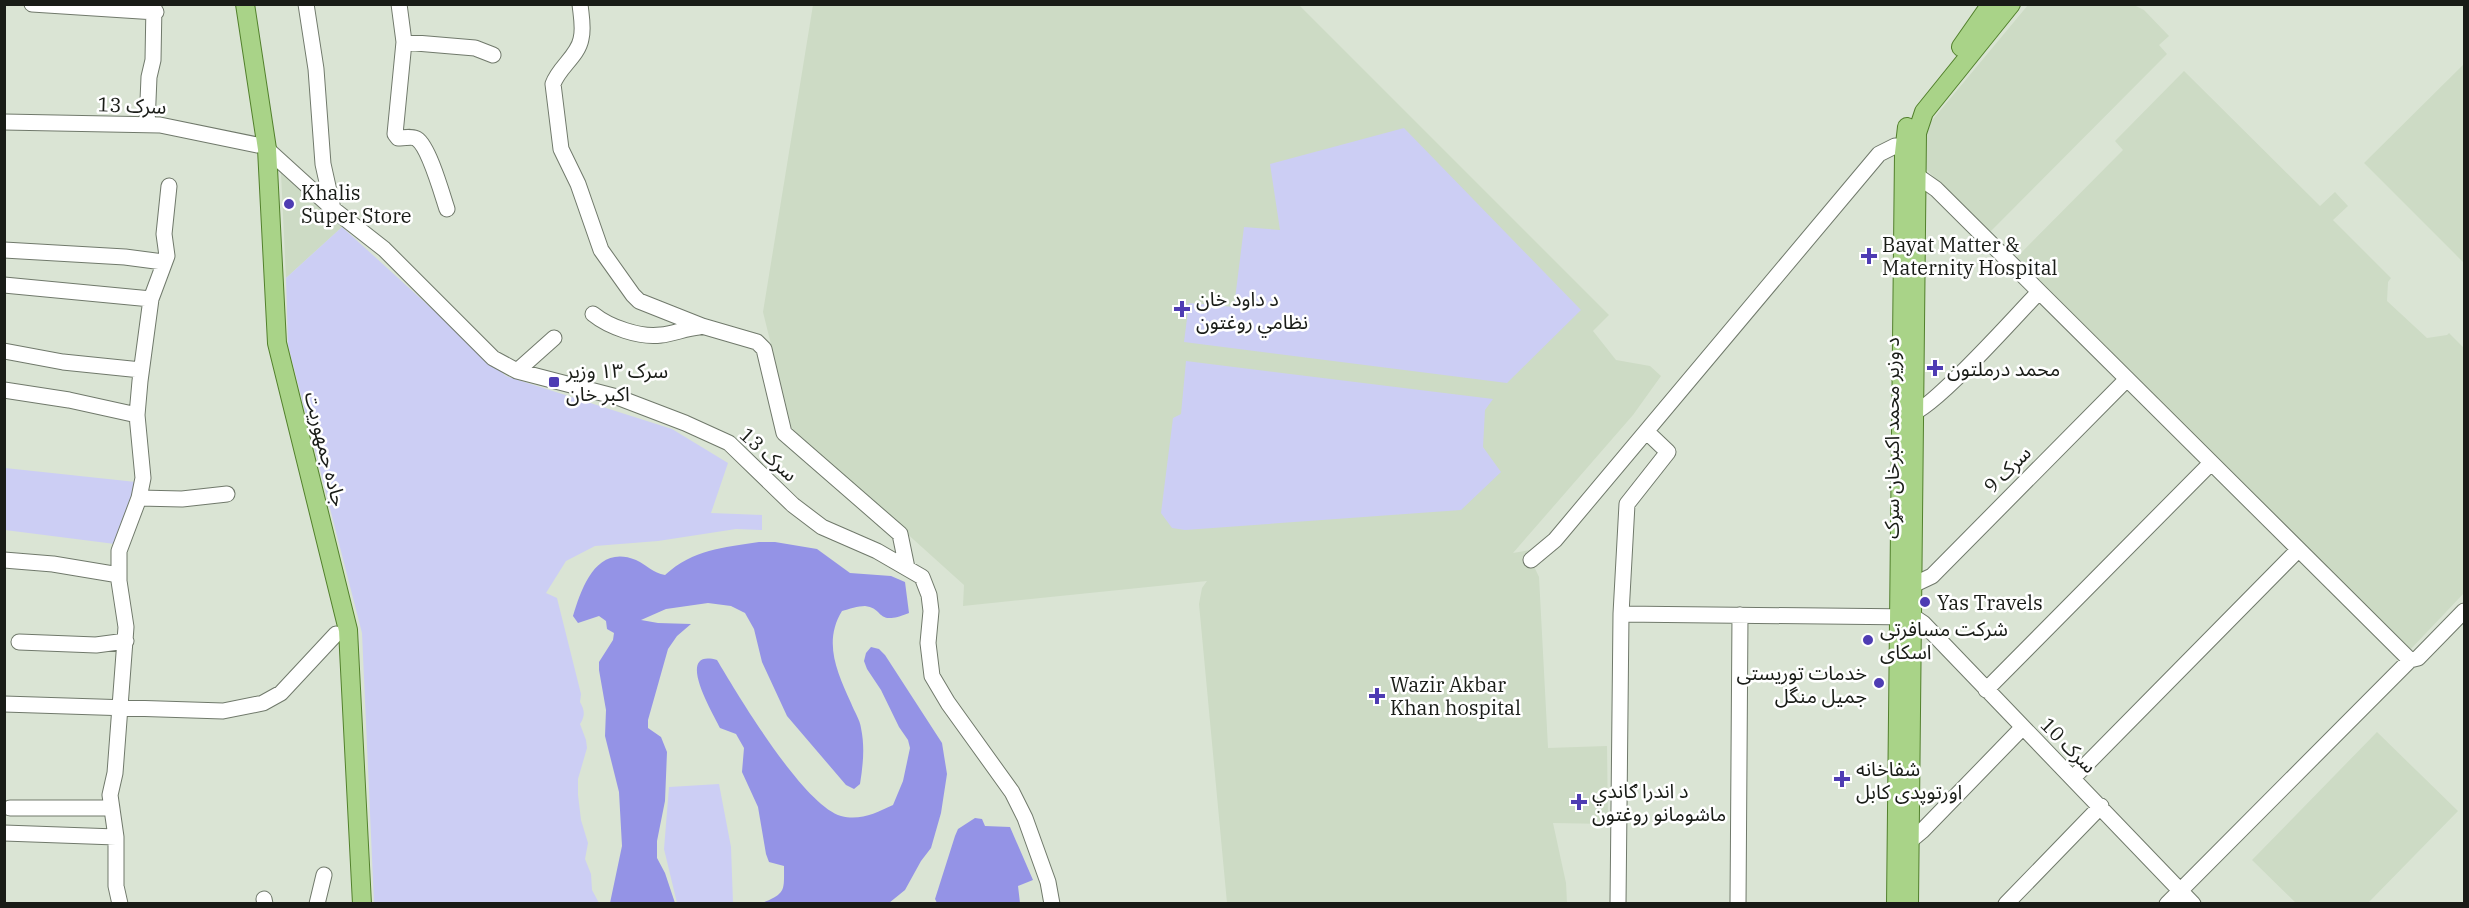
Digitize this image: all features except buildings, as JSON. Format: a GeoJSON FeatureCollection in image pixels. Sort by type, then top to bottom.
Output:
{"type":"FeatureCollection","features":[{"type":"Feature","properties":{"kind":"main road","name":"جاده جمهوریت"},"geometry":{"type":"LineString","coordinates":[[236,4],[262,147],[266,344],[336,634],[349,903]]}},
{"type":"Feature","properties":{"kind":"main road","name":"جاده جمهوریت"},"geometry":{"type":"LineString","coordinates":[[245,4],[262,147],[277,343],[348,630],[362,903]]}},
{"type":"Feature","properties":{"kind":"main road","name":"د وزیر محمد اکبرخان سړک"},"geometry":{"type":"LineString","coordinates":[[1909,903],[1903,841],[1906,416],[1912,112],[1991,4]]}},
{"type":"Feature","properties":{"kind":"main road","name":"د وزیر محمد اکبرخان سړک"},"geometry":{"type":"LineString","coordinates":[[1906,416],[1916,176],[1911,146],[1924,112],[2011,4]]}},
{"type":"Feature","properties":{"kind":"main road"},"geometry":{"type":"LineString","coordinates":[[1896,903],[1903,841]]}},
{"type":"Feature","properties":{"kind":"street"},"geometry":{"type":"LineString","coordinates":[[32,4],[155,8],[147,124]]}},
{"type":"Feature","properties":{"kind":"street"},"geometry":{"type":"LineString","coordinates":[[306,4],[316,69],[323,164],[333,209]]}},
{"type":"Feature","properties":{"kind":"street"},"geometry":{"type":"LineString","coordinates":[[399,4],[404,42],[395,134],[398,138],[418,140],[430,162],[447,209]]}},
{"type":"Feature","properties":{"kind":"street"},"geometry":{"type":"LineString","coordinates":[[580,4],[582,38],[578,47],[556,75],[554,84],[561,149],[578,184],[601,250],[639,301],[702,326],[743,336],[757,342],[764,349],[780,424],[784,432],[900,534],[906,568]]}},
{"type":"Feature","properties":{"kind":"street"},"geometry":{"type":"LineString","coordinates":[[404,42],[475,48],[493,55]]}},
{"type":"Feature","properties":{"kind":"street","name":"سرک 13"},"geometry":{"type":"LineString","coordinates":[[4,122],[147,124],[262,147],[333,209],[384,249],[493,358],[518,371],[617,397],[729,443],[794,505],[822,527],[876,551],[922,577],[929,595],[928,643],[932,676],[948,703],[1012,792],[1026,818],[1048,882],[1052,903]]}},
{"type":"Feature","properties":{"kind":"street"},"geometry":{"type":"LineString","coordinates":[[1531,560],[1555,540],[1879,154],[1895,146],[1911,146]]}},
{"type":"Feature","properties":{"kind":"street"},"geometry":{"type":"LineString","coordinates":[[1916,176],[1936,189],[2410,660]]}},
{"type":"Feature","properties":{"kind":"street"},"geometry":{"type":"LineString","coordinates":[[120,903],[116,886],[116,837],[110,795],[115,773],[126,641],[118,575],[119,551],[139,498],[143,478],[137,415],[141,370],[152,299],[163,262],[167,256],[164,234],[169,186]]}},
{"type":"Feature","properties":{"kind":"street"},"geometry":{"type":"LineString","coordinates":[[4,250],[124,257],[163,262]]}},
{"type":"Feature","properties":{"kind":"street"},"geometry":{"type":"LineString","coordinates":[[4,285],[152,299]]}},
{"type":"Feature","properties":{"kind":"street"},"geometry":{"type":"LineString","coordinates":[[1906,416],[1941,393],[2039,292]]}},
{"type":"Feature","properties":{"kind":"street"},"geometry":{"type":"LineString","coordinates":[[593,314],[604,323],[620,329],[654,335],[702,326]]}},
{"type":"Feature","properties":{"kind":"street"},"geometry":{"type":"LineString","coordinates":[[518,371],[554,338]]}},
{"type":"Feature","properties":{"kind":"street"},"geometry":{"type":"LineString","coordinates":[[4,351],[63,362],[141,370]]}},
{"type":"Feature","properties":{"kind":"street","name":"سرک 9"},"geometry":{"type":"LineString","coordinates":[[1906,585],[1932,576],[2127,379]]}},
{"type":"Feature","properties":{"kind":"street"},"geometry":{"type":"LineString","coordinates":[[4,390],[69,400],[137,415]]}},
{"type":"Feature","properties":{"kind":"street"},"geometry":{"type":"LineString","coordinates":[[1618,903],[1621,614],[1627,504],[1668,452],[1647,432]]}},
{"type":"Feature","properties":{"kind":"street"},"geometry":{"type":"LineString","coordinates":[[1986,690],[2211,463]]}},
{"type":"Feature","properties":{"kind":"street"},"geometry":{"type":"LineString","coordinates":[[139,498],[182,499],[227,494]]}},
{"type":"Feature","properties":{"kind":"street"},"geometry":{"type":"LineString","coordinates":[[2073,778],[2298,550]]}},
{"type":"Feature","properties":{"kind":"street"},"geometry":{"type":"LineString","coordinates":[[4,560],[53,564],[118,575]]}},
{"type":"Feature","properties":{"kind":"street"},"geometry":{"type":"LineString","coordinates":[[2167,903],[2410,660],[2418,658],[2464,611]]}},
{"type":"Feature","properties":{"kind":"street"},"geometry":{"type":"LineString","coordinates":[[1621,614],[1906,618]]}},
{"type":"Feature","properties":{"kind":"street"},"geometry":{"type":"LineString","coordinates":[[1738,903],[1740,615]]}},
{"type":"Feature","properties":{"kind":"street","name":"سرک 10"},"geometry":{"type":"LineString","coordinates":[[1906,618],[1923,623],[2193,903]]}},
{"type":"Feature","properties":{"kind":"street"},"geometry":{"type":"LineString","coordinates":[[4,704],[223,711],[263,702],[281,693],[336,634]]}},
{"type":"Feature","properties":{"kind":"street"},"geometry":{"type":"LineString","coordinates":[[20,642],[96,645],[126,641]]}},
{"type":"Feature","properties":{"kind":"street"},"geometry":{"type":"LineString","coordinates":[[1903,841],[1922,831],[2022,728]]}},
{"type":"Feature","properties":{"kind":"street"},"geometry":{"type":"LineString","coordinates":[[2006,903],[2101,806]]}},
{"type":"Feature","properties":{"kind":"street"},"geometry":{"type":"LineString","coordinates":[[10,808],[112,808]]}},
{"type":"Feature","properties":{"kind":"street"},"geometry":{"type":"LineString","coordinates":[[4,833],[116,837]]}},
{"type":"Feature","properties":{"kind":"street"},"geometry":{"type":"LineString","coordinates":[[316,903],[324,875]]}},
{"type":"Feature","properties":{"kind":"shaded area","name":"د داود خان نظامي روغتون"},"geometry":{"type":"Polygon","coordinates":[[[813,5],[1299,5],[1609,315],[1593,331],[1616,360],[1650,366],[1661,376],[1633,415],[1513,553],[1530,550],[1531,560],[1539,577],[1548,748],[1607,746],[1608,824],[1553,823],[1566,883],[1567,903],[1227,903],[1199,604],[1202,588],[1207,581],[963,606],[964,585],[792,430],[763,312],[813,5]]]}},
{"type":"Feature","properties":{"kind":"shaded area"},"geometry":{"type":"Polygon","coordinates":[[[2028,5],[2134,5],[2144,10],[2169,36],[2159,45],[2167,54],[1989,233],[1925,168],[1924,130],[2028,5]]]}},
{"type":"Feature","properties":{"kind":"shaded area"},"geometry":{"type":"Polygon","coordinates":[[[2464,64],[2464,263],[2364,163],[2464,64]]]}},
{"type":"Feature","properties":{"kind":"shaded area"},"geometry":{"type":"Polygon","coordinates":[[[2184,71],[2320,206],[2335,192],[2348,206],[2333,220],[2391,278],[2388,282],[2387,301],[2427,338],[2449,333],[2464,348],[2464,593],[2408,652],[2015,259],[2123,150],[2115,141],[2184,71]]]}},
{"type":"Feature","properties":{"kind":"shaded area"},"geometry":{"type":"Polygon","coordinates":[[[1404,128],[1581,310],[1507,383],[1184,342],[1189,303],[1234,307],[1244,227],[1280,230],[1270,164],[1404,128]]]}},
{"type":"Feature","properties":{"kind":"shaded area"},"geometry":{"type":"Polygon","coordinates":[[[281,173],[342,227],[286,278],[281,173]]]}},
{"type":"Feature","properties":{"kind":"shaded area"},"geometry":{"type":"Polygon","coordinates":[[[342,227],[506,376],[672,429],[728,463],[711,513],[762,515],[762,530],[736,529],[658,541],[595,546],[566,561],[546,593],[557,598],[581,694],[580,702],[584,713],[580,724],[587,748],[578,779],[578,795],[581,820],[588,843],[585,859],[591,874],[592,890],[599,903],[374,903],[362,633],[288,345],[286,278],[342,227]]]}},
{"type":"Feature","properties":{"kind":"shaded area"},"geometry":{"type":"Polygon","coordinates":[[[1186,361],[1493,399],[1485,410],[1483,447],[1501,472],[1461,510],[1185,530],[1172,528],[1161,513],[1173,418],[1181,414],[1186,361]]]}},
{"type":"Feature","properties":{"kind":"shaded area"},"geometry":{"type":"Polygon","coordinates":[[[5,468],[136,482],[131,511],[115,544],[5,530],[5,468]]]}},
{"type":"Feature","properties":{"kind":"shaded area"},"geometry":{"type":"Polygon","coordinates":[[[759,542],[775,542],[817,549],[850,573],[891,576],[905,582],[909,613],[891,618],[882,616],[871,607],[865,606],[842,611],[833,634],[837,668],[861,728],[863,756],[860,784],[854,789],[846,785],[787,716],[762,662],[754,629],[745,613],[731,606],[708,603],[666,609],[641,620],[691,624],[677,636],[668,649],[648,720],[648,728],[661,737],[667,752],[665,801],[657,841],[657,858],[665,873],[675,903],[610,903],[622,846],[619,792],[605,736],[606,710],[599,662],[613,640],[614,633],[607,629],[606,621],[599,616],[578,623],[573,616],[581,592],[593,571],[601,563],[611,558],[622,557],[636,560],[657,573],[665,575],[687,560],[709,551],[759,542]]]}},
{"type":"Feature","properties":{"kind":"shaded area"},"geometry":{"type":"Polygon","coordinates":[[[871,647],[879,649],[885,655],[942,743],[947,774],[941,813],[931,848],[905,890],[889,903],[762,903],[776,897],[782,890],[784,866],[769,862],[758,807],[742,772],[744,748],[736,734],[720,728],[700,685],[697,673],[698,664],[704,659],[717,660],[773,747],[809,792],[826,808],[841,816],[855,818],[893,805],[903,781],[910,748],[881,690],[867,669],[864,661],[871,647]]]}},
{"type":"Feature","properties":{"kind":"shaded area"},"geometry":{"type":"Polygon","coordinates":[[[2377,732],[2458,811],[2368,903],[2296,903],[2252,860],[2377,732]]]}},
{"type":"Feature","properties":{"kind":"shaded area"},"geometry":{"type":"Polygon","coordinates":[[[719,784],[731,847],[733,903],[677,903],[664,849],[669,787],[719,784]]]}},
{"type":"Feature","properties":{"kind":"shaded area"},"geometry":{"type":"Polygon","coordinates":[[[975,818],[982,819],[985,826],[1010,827],[1033,880],[1018,886],[1020,903],[937,903],[935,899],[958,829],[975,818]]]}},
{"type":"Feature","properties":{"kind":"place","name":"Khalis Super Store"},"geometry":{"type":"Point","coordinates":[289,204]}},
{"type":"Feature","properties":{"kind":"place","name":"Bayat Matter & Maternity Hospital"},"geometry":{"type":"Point","coordinates":[1869,256]}},
{"type":"Feature","properties":{"kind":"place","name":"د داود خان نظامي روغتون"},"geometry":{"type":"Point","coordinates":[1182,309]}},
{"type":"Feature","properties":{"kind":"place","name":"محمد درملتون"},"geometry":{"type":"Point","coordinates":[1935,368]}},
{"type":"Feature","properties":{"kind":"place","name":"سرک ۱۳ وزیر اکبر خان"},"geometry":{"type":"Point","coordinates":[554,382]}},
{"type":"Feature","properties":{"kind":"place","name":"Yas Travels"},"geometry":{"type":"Point","coordinates":[1925,602]}},
{"type":"Feature","properties":{"kind":"place","name":"شرکت مسافرتی اسکای"},"geometry":{"type":"Point","coordinates":[1868,640]}},
{"type":"Feature","properties":{"kind":"place","name":"خدمات توریستی جمیل منگل"},"geometry":{"type":"Point","coordinates":[1879,683]}},
{"type":"Feature","properties":{"kind":"place","name":"Wazir Akbar Khan hospital"},"geometry":{"type":"Point","coordinates":[1377,696]}},
{"type":"Feature","properties":{"kind":"place","name":"شفاخانه اورتوپدی کابل"},"geometry":{"type":"Point","coordinates":[1842,779]}},
{"type":"Feature","properties":{"kind":"place","name":"د اندرا ګاندي ماشومانو روغتون"},"geometry":{"type":"Point","coordinates":[1579,802]}}]}
